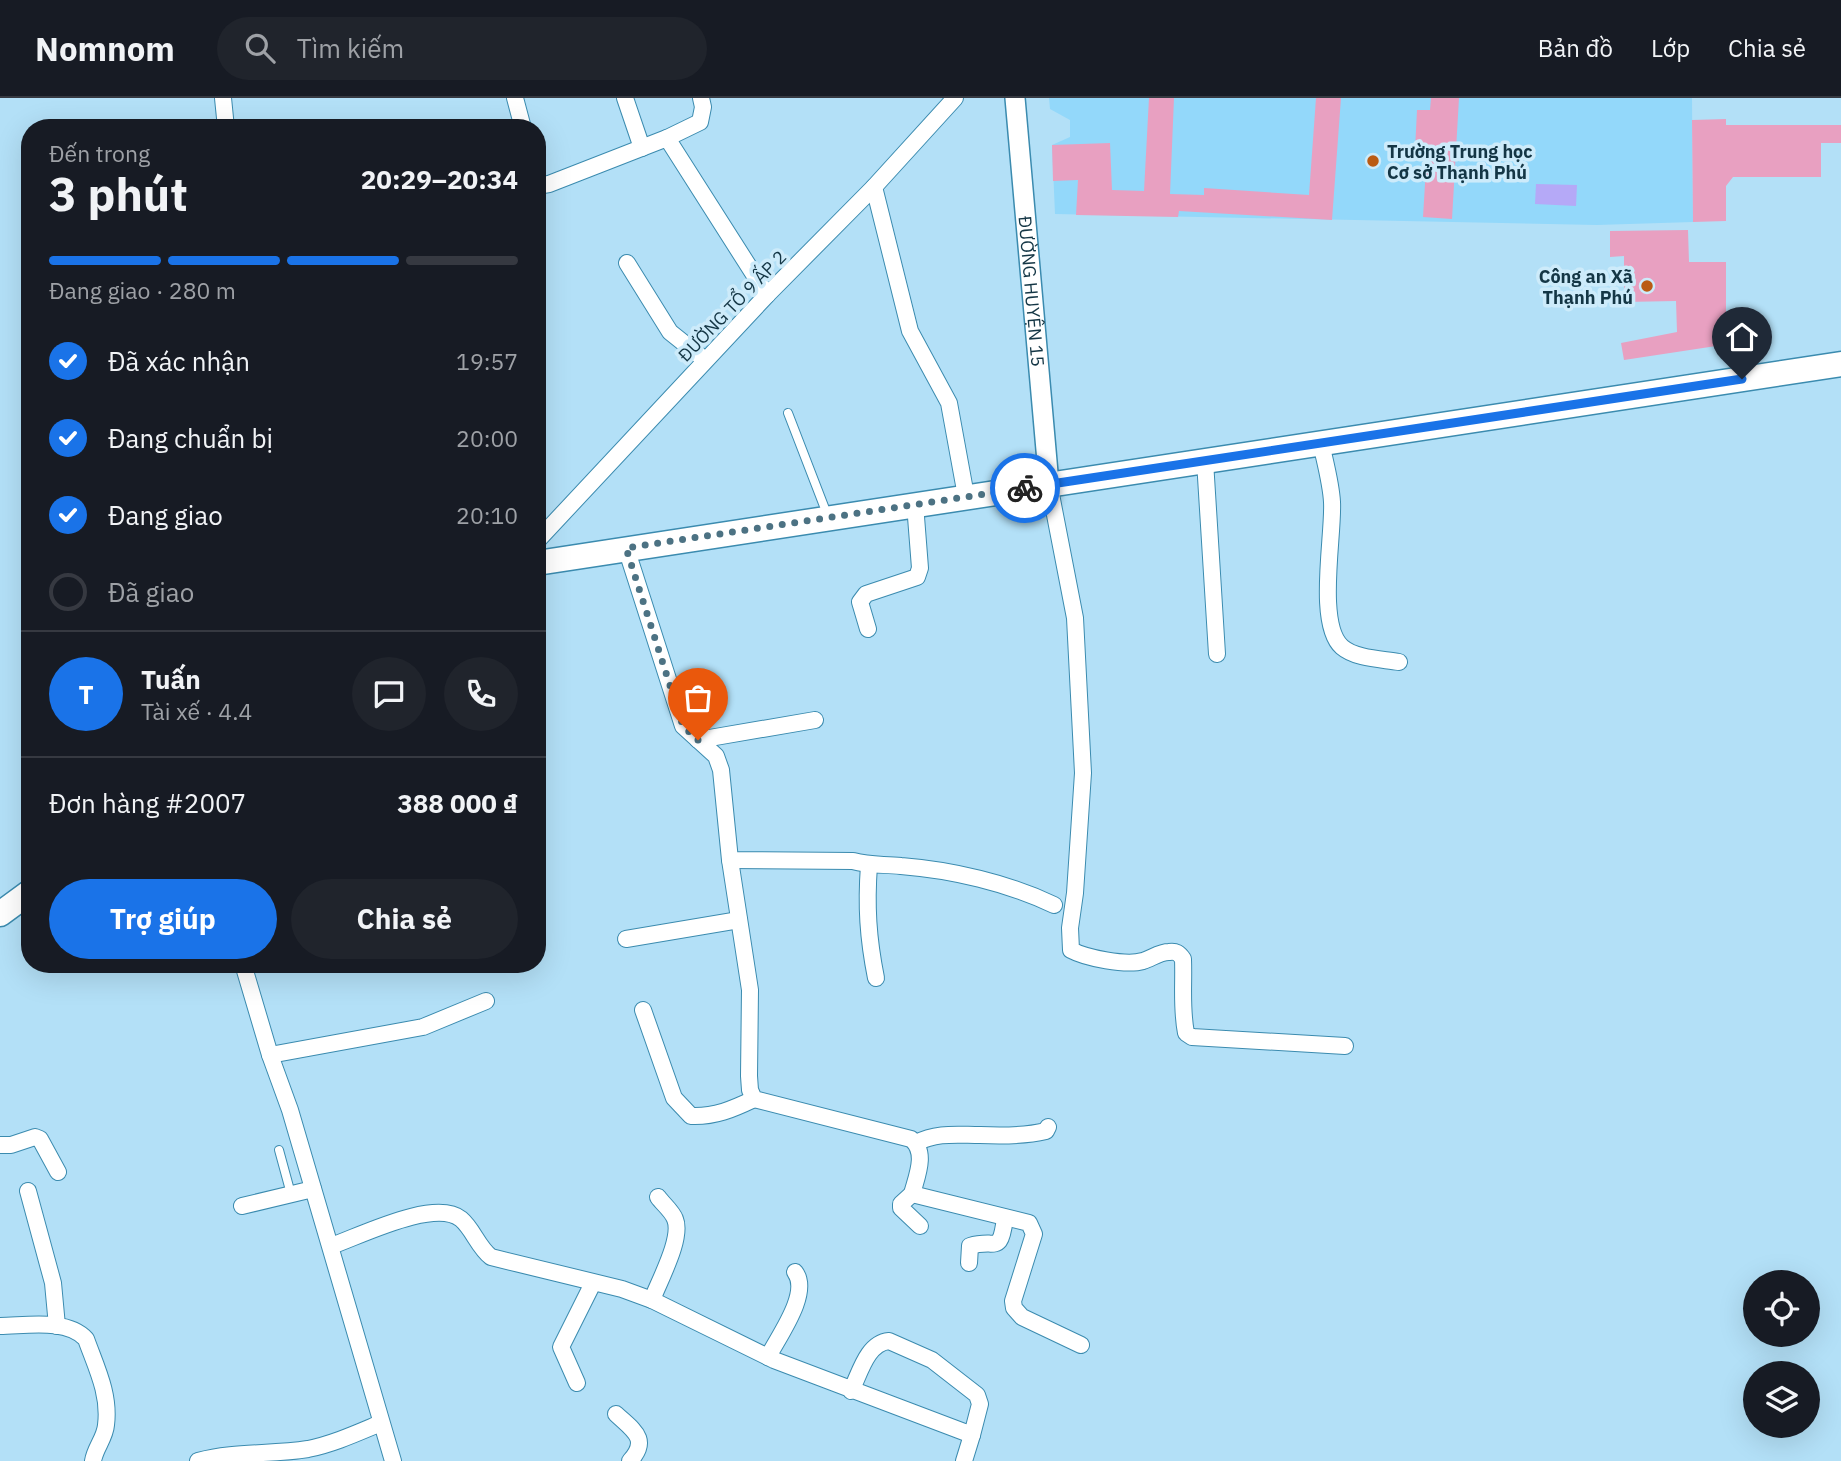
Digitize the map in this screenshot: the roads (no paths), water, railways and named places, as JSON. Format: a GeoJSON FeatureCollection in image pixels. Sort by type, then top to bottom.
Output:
{"type":"FeatureCollection","features":[{"type":"Feature","properties":{"kind":"main road"},"geometry":{"type":"LineString","coordinates":[[546,561],[1841,364]]}},
{"type":"Feature","properties":{"kind":"main road"},"geometry":{"type":"LineString","coordinates":[[0,914],[21,899]]}},
{"type":"Feature","properties":{"kind":"street"},"geometry":{"type":"LineString","coordinates":[[223,98],[225,119]]}},
{"type":"Feature","properties":{"kind":"street"},"geometry":{"type":"LineString","coordinates":[[514,98],[520,119]]}},
{"type":"Feature","properties":{"kind":"street"},"geometry":{"type":"LineString","coordinates":[[625,98],[642,148]]}},
{"type":"Feature","properties":{"kind":"street"},"geometry":{"type":"LineString","coordinates":[[546,184],[667,138],[701,120],[701,98]]}},
{"type":"Feature","properties":{"kind":"street","name":"ĐƯỜNG TỔ 9 ẤP 2"},"geometry":{"type":"LineString","coordinates":[[546,531],[705,360],[874,187],[955,98]]}},
{"type":"Feature","properties":{"kind":"street","name":"ĐƯỜNG HUYỆN 15"},"geometry":{"type":"LineString","coordinates":[[1015,98],[1049,484]]}},
{"type":"Feature","properties":{"kind":"street"},"geometry":{"type":"LineString","coordinates":[[667,138],[767,295]]}},
{"type":"Feature","properties":{"kind":"street"},"geometry":{"type":"LineString","coordinates":[[874,187],[910,331],[949,403],[966,496]]}},
{"type":"Feature","properties":{"kind":"street"},"geometry":{"type":"LineString","coordinates":[[627,263],[670,332],[705,360]]}},
{"type":"Feature","properties":{"kind":"street"},"geometry":{"type":"LineString","coordinates":[[1321,443],[1332,502],[1327,571],[1333,633],[1342,646],[1361,656],[1399,663]]}},
{"type":"Feature","properties":{"kind":"street"},"geometry":{"type":"LineString","coordinates":[[1205,460],[1217,654]]}},
{"type":"Feature","properties":{"kind":"street"},"geometry":{"type":"LineString","coordinates":[[1049,484],[1075,618],[1083,773],[1070,928],[1071,950],[1078,954],[1115,961],[1140,962],[1171,951],[1179,953],[1184,959],[1184,1025],[1186,1033],[1192,1037],[1345,1045]]}},
{"type":"Feature","properties":{"kind":"street"},"geometry":{"type":"LineString","coordinates":[[868,629],[860,602],[866,594],[917,577],[920,568],[915,504]]}},
{"type":"Feature","properties":{"kind":"street"},"geometry":{"type":"LineString","coordinates":[[626,548],[683,726],[716,755],[721,771],[730,860],[750,990],[749,1076],[754,1099]]}},
{"type":"Feature","properties":{"kind":"street"},"geometry":{"type":"LineString","coordinates":[[698,740],[814,720]]}},
{"type":"Feature","properties":{"kind":"street"},"geometry":{"type":"LineString","coordinates":[[730,860],[853,861],[869,865],[901,866],[990,883],[1054,905]]}},
{"type":"Feature","properties":{"kind":"street"},"geometry":{"type":"LineString","coordinates":[[869,865],[868,937],[876,978]]}},
{"type":"Feature","properties":{"kind":"street"},"geometry":{"type":"LineString","coordinates":[[626,939],[739,920]]}},
{"type":"Feature","properties":{"kind":"street"},"geometry":{"type":"LineString","coordinates":[[246,973],[331,1246],[393,1461]]}},
{"type":"Feature","properties":{"kind":"street"},"geometry":{"type":"LineString","coordinates":[[270,1055],[423,1027],[486,1001]]}},
{"type":"Feature","properties":{"kind":"street"},"geometry":{"type":"LineString","coordinates":[[643,1010],[674,1098],[691,1116],[725,1113],[754,1099],[911,1139],[916,1143],[920,1161],[912,1194],[901,1204],[901,1208],[920,1226]]}},
{"type":"Feature","properties":{"kind":"street"},"geometry":{"type":"LineString","coordinates":[[916,1143],[930,1136],[960,1133],[1034,1134],[1046,1131],[1048,1127]]}},
{"type":"Feature","properties":{"kind":"street"},"geometry":{"type":"LineString","coordinates":[[0,1145],[40,1139],[58,1172]]}},
{"type":"Feature","properties":{"kind":"street"},"geometry":{"type":"LineString","coordinates":[[242,1206],[313,1189]]}},
{"type":"Feature","properties":{"kind":"street"},"geometry":{"type":"LineString","coordinates":[[28,1191],[53,1283],[57,1326]]}},
{"type":"Feature","properties":{"kind":"street"},"geometry":{"type":"LineString","coordinates":[[912,1194],[1029,1223],[1034,1234],[1013,1301],[1017,1314],[1082,1345]]}},
{"type":"Feature","properties":{"kind":"street"},"geometry":{"type":"LineString","coordinates":[[652,1300],[675,1241],[677,1226],[675,1217],[658,1197]]}},
{"type":"Feature","properties":{"kind":"street"},"geometry":{"type":"LineString","coordinates":[[331,1246],[419,1214],[443,1212],[463,1220],[481,1248],[491,1257],[622,1289],[652,1300],[768,1357],[851,1391],[972,1435]]}},
{"type":"Feature","properties":{"kind":"street"},"geometry":{"type":"LineString","coordinates":[[969,1263],[970,1246],[997,1244],[1001,1240],[1004,1217]]}},
{"type":"Feature","properties":{"kind":"street"},"geometry":{"type":"LineString","coordinates":[[768,1357],[800,1294],[800,1279],[795,1272]]}},
{"type":"Feature","properties":{"kind":"street"},"geometry":{"type":"LineString","coordinates":[[577,1383],[562,1347],[593,1283]]}},
{"type":"Feature","properties":{"kind":"street"},"geometry":{"type":"LineString","coordinates":[[0,1326],[57,1326],[80,1333],[86,1339],[104,1388],[106,1424],[93,1461]]}},
{"type":"Feature","properties":{"kind":"street"},"geometry":{"type":"LineString","coordinates":[[851,1391],[871,1350],[881,1342],[890,1341],[932,1360],[977,1395],[980,1404],[964,1461]]}},
{"type":"Feature","properties":{"kind":"street"},"geometry":{"type":"LineString","coordinates":[[616,1414],[639,1438],[639,1451],[630,1461]]}},
{"type":"Feature","properties":{"kind":"street"},"geometry":{"type":"LineString","coordinates":[[198,1461],[244,1453],[312,1448],[381,1423]]}},
{"type":"Feature","properties":{"kind":"lane"},"geometry":{"type":"LineString","coordinates":[[788,412],[828,517]]}},
{"type":"Feature","properties":{"kind":"lane"},"geometry":{"type":"LineString","coordinates":[[279,1150],[291,1194]]}},
{"type":"Feature","properties":{"kind":"place","name":"Trường Trung học Cơ sở Thạnh Phú"},"geometry":{"type":"Point","coordinates":[1373,161]}},
{"type":"Feature","properties":{"kind":"place","name":"Công an Xã Thạnh Phú"},"geometry":{"type":"Point","coordinates":[1647,286]}}]}
